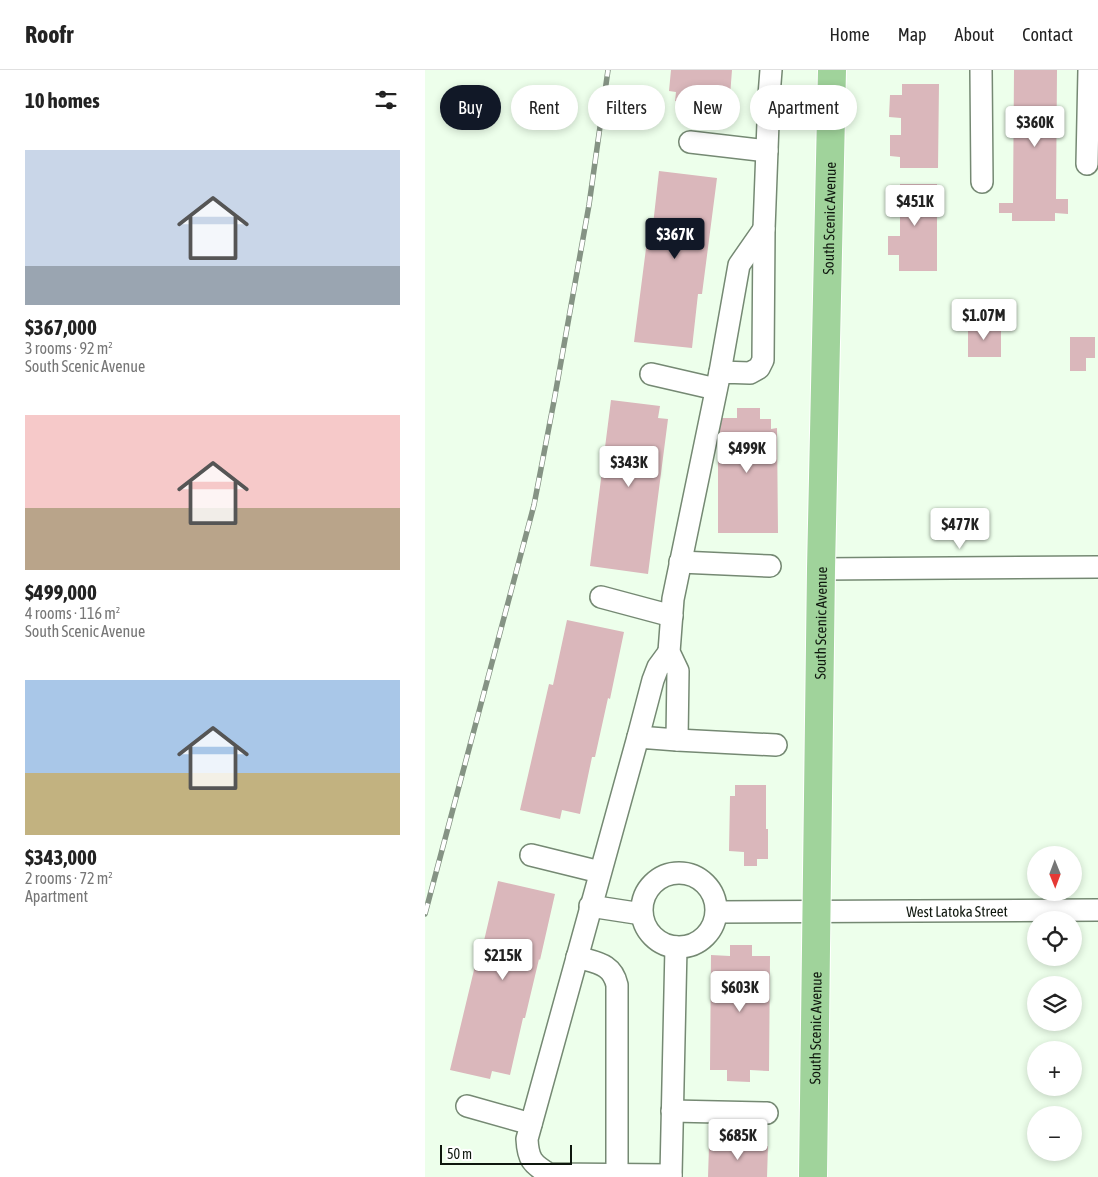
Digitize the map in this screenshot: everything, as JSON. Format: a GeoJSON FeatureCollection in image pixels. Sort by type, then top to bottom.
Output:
{"type":"FeatureCollection","features":[{"type":"Feature","properties":{"kind":"main road","name":"South Scenic Avenue"},"geometry":{"type":"LineString","coordinates":[[813,1177],[815,910],[832,70]]}},
{"type":"Feature","properties":{"kind":"street"},"geometry":{"type":"LineString","coordinates":[[651,374],[718,380],[751,372],[759,368],[763,360],[764,228],[771,70]]}},
{"type":"Feature","properties":{"kind":"street"},"geometry":{"type":"LineString","coordinates":[[981,70],[982,182]]}},
{"type":"Feature","properties":{"kind":"street"},"geometry":{"type":"LineString","coordinates":[[1087,164],[1089,70]]}},
{"type":"Feature","properties":{"kind":"street"},"geometry":{"type":"LineString","coordinates":[[690,142],[767,151]]}},
{"type":"Feature","properties":{"kind":"street"},"geometry":{"type":"LineString","coordinates":[[677,740],[678,670],[669,652],[673,599],[718,380],[739,265],[764,228]]}},
{"type":"Feature","properties":{"kind":"street"},"geometry":{"type":"LineString","coordinates":[[681,562],[770,566]]}},
{"type":"Feature","properties":{"kind":"street"},"geometry":{"type":"LineString","coordinates":[[821,569],[1098,567]]}},
{"type":"Feature","properties":{"kind":"street"},"geometry":{"type":"LineString","coordinates":[[601,597],[672,616]]}},
{"type":"Feature","properties":{"kind":"street"},"geometry":{"type":"LineString","coordinates":[[669,652],[658,667],[653,680],[527,1140],[527,1149],[531,1160],[549,1174],[671,1176],[676,947]]}},
{"type":"Feature","properties":{"kind":"street"},"geometry":{"type":"LineString","coordinates":[[637,737],[776,745]]}},
{"type":"Feature","properties":{"kind":"street"},"geometry":{"type":"LineString","coordinates":[[531,855],[600,872]]}},
{"type":"Feature","properties":{"kind":"street"},"geometry":{"type":"LineString","coordinates":[[678,872],[696,877],[710,888],[717,912],[714,924],[708,934],[699,942],[688,946],[676,947],[663,944],[653,936],[645,926],[642,914],[647,890],[655,881],[666,875],[678,872]]}},
{"type":"Feature","properties":{"kind":"street"},"geometry":{"type":"LineString","coordinates":[[591,906],[642,914]]}},
{"type":"Feature","properties":{"kind":"street","name":"West Latoka Street"},"geometry":{"type":"LineString","coordinates":[[717,912],[1098,910]]}},
{"type":"Feature","properties":{"kind":"street"},"geometry":{"type":"LineString","coordinates":[[577,957],[604,965],[615,976],[617,985],[617,1174]]}},
{"type":"Feature","properties":{"kind":"street"},"geometry":{"type":"LineString","coordinates":[[467,1106],[531,1124]]}},
{"type":"Feature","properties":{"kind":"street"},"geometry":{"type":"LineString","coordinates":[[672,1111],[767,1113]]}},
{"type":"Feature","properties":{"kind":"building"},"geometry":{"type":"Polygon","coordinates":[[[671,70],[732,70],[731,85],[675,85],[675,92],[669,91],[671,70]]]}},
{"type":"Feature","properties":{"kind":"building"},"geometry":{"type":"Polygon","coordinates":[[[1014,70],[1057,70],[1056,199],[1068,199],[1068,214],[1055,213],[1055,221],[1012,221],[1012,213],[999,213],[999,203],[1013,203],[1014,70]]]}},
{"type":"Feature","properties":{"kind":"building"},"geometry":{"type":"Polygon","coordinates":[[[902,84],[939,84],[938,168],[900,168],[900,157],[890,156],[890,135],[901,135],[901,118],[889,117],[890,95],[902,95],[902,84]]]}},
{"type":"Feature","properties":{"kind":"building"},"geometry":{"type":"Polygon","coordinates":[[[659,171],[717,178],[702,294],[698,294],[692,348],[634,342],[649,225],[653,225],[659,171]]]}},
{"type":"Feature","properties":{"kind":"building"},"geometry":{"type":"Polygon","coordinates":[[[900,184],[937,184],[937,271],[899,271],[899,255],[888,255],[888,236],[900,236],[900,215],[889,215],[889,195],[900,195],[900,184]]]}},
{"type":"Feature","properties":{"kind":"building"},"geometry":{"type":"Polygon","coordinates":[[[968,322],[985,322],[985,329],[1001,329],[1001,357],[968,357],[968,322]]]}},
{"type":"Feature","properties":{"kind":"building"},"geometry":{"type":"Polygon","coordinates":[[[1070,337],[1095,337],[1095,358],[1086,358],[1086,371],[1070,371],[1070,337]]]}},
{"type":"Feature","properties":{"kind":"building"},"geometry":{"type":"Polygon","coordinates":[[[611,400],[660,406],[658,418],[668,419],[648,574],[590,566],[611,400]]]}},
{"type":"Feature","properties":{"kind":"building"},"geometry":{"type":"Polygon","coordinates":[[[737,408],[760,408],[760,419],[771,419],[771,429],[777,428],[778,533],[718,533],[718,418],[737,418],[737,408]]]}},
{"type":"Feature","properties":{"kind":"building"},"geometry":{"type":"Polygon","coordinates":[[[567,620],[624,632],[610,699],[608,698],[595,757],[592,757],[580,814],[562,810],[560,819],[520,810],[549,684],[553,685],[567,620]]]}},
{"type":"Feature","properties":{"kind":"building"},"geometry":{"type":"Polygon","coordinates":[[[735,785],[766,785],[768,859],[757,859],[757,866],[744,866],[744,852],[729,851],[730,796],[735,796],[735,785]]]}},
{"type":"Feature","properties":{"kind":"building"},"geometry":{"type":"Polygon","coordinates":[[[498,881],[555,894],[510,1075],[492,1071],[490,1079],[450,1070],[480,945],[483,945],[498,881]]]}},
{"type":"Feature","properties":{"kind":"building"},"geometry":{"type":"Polygon","coordinates":[[[730,945],[752,945],[752,956],[770,956],[769,1071],[750,1070],[750,1082],[727,1081],[727,1070],[710,1070],[711,955],[730,956],[730,945]]]}},
{"type":"Feature","properties":{"kind":"building"},"geometry":{"type":"Polygon","coordinates":[[[709,1145],[768,1146],[767,1177],[708,1177],[709,1145]]]}},
{"type":"Feature","properties":{"kind":"railway"},"geometry":{"type":"LineString","coordinates":[[425,914],[534,505],[589,205],[608,70]]}}]}
